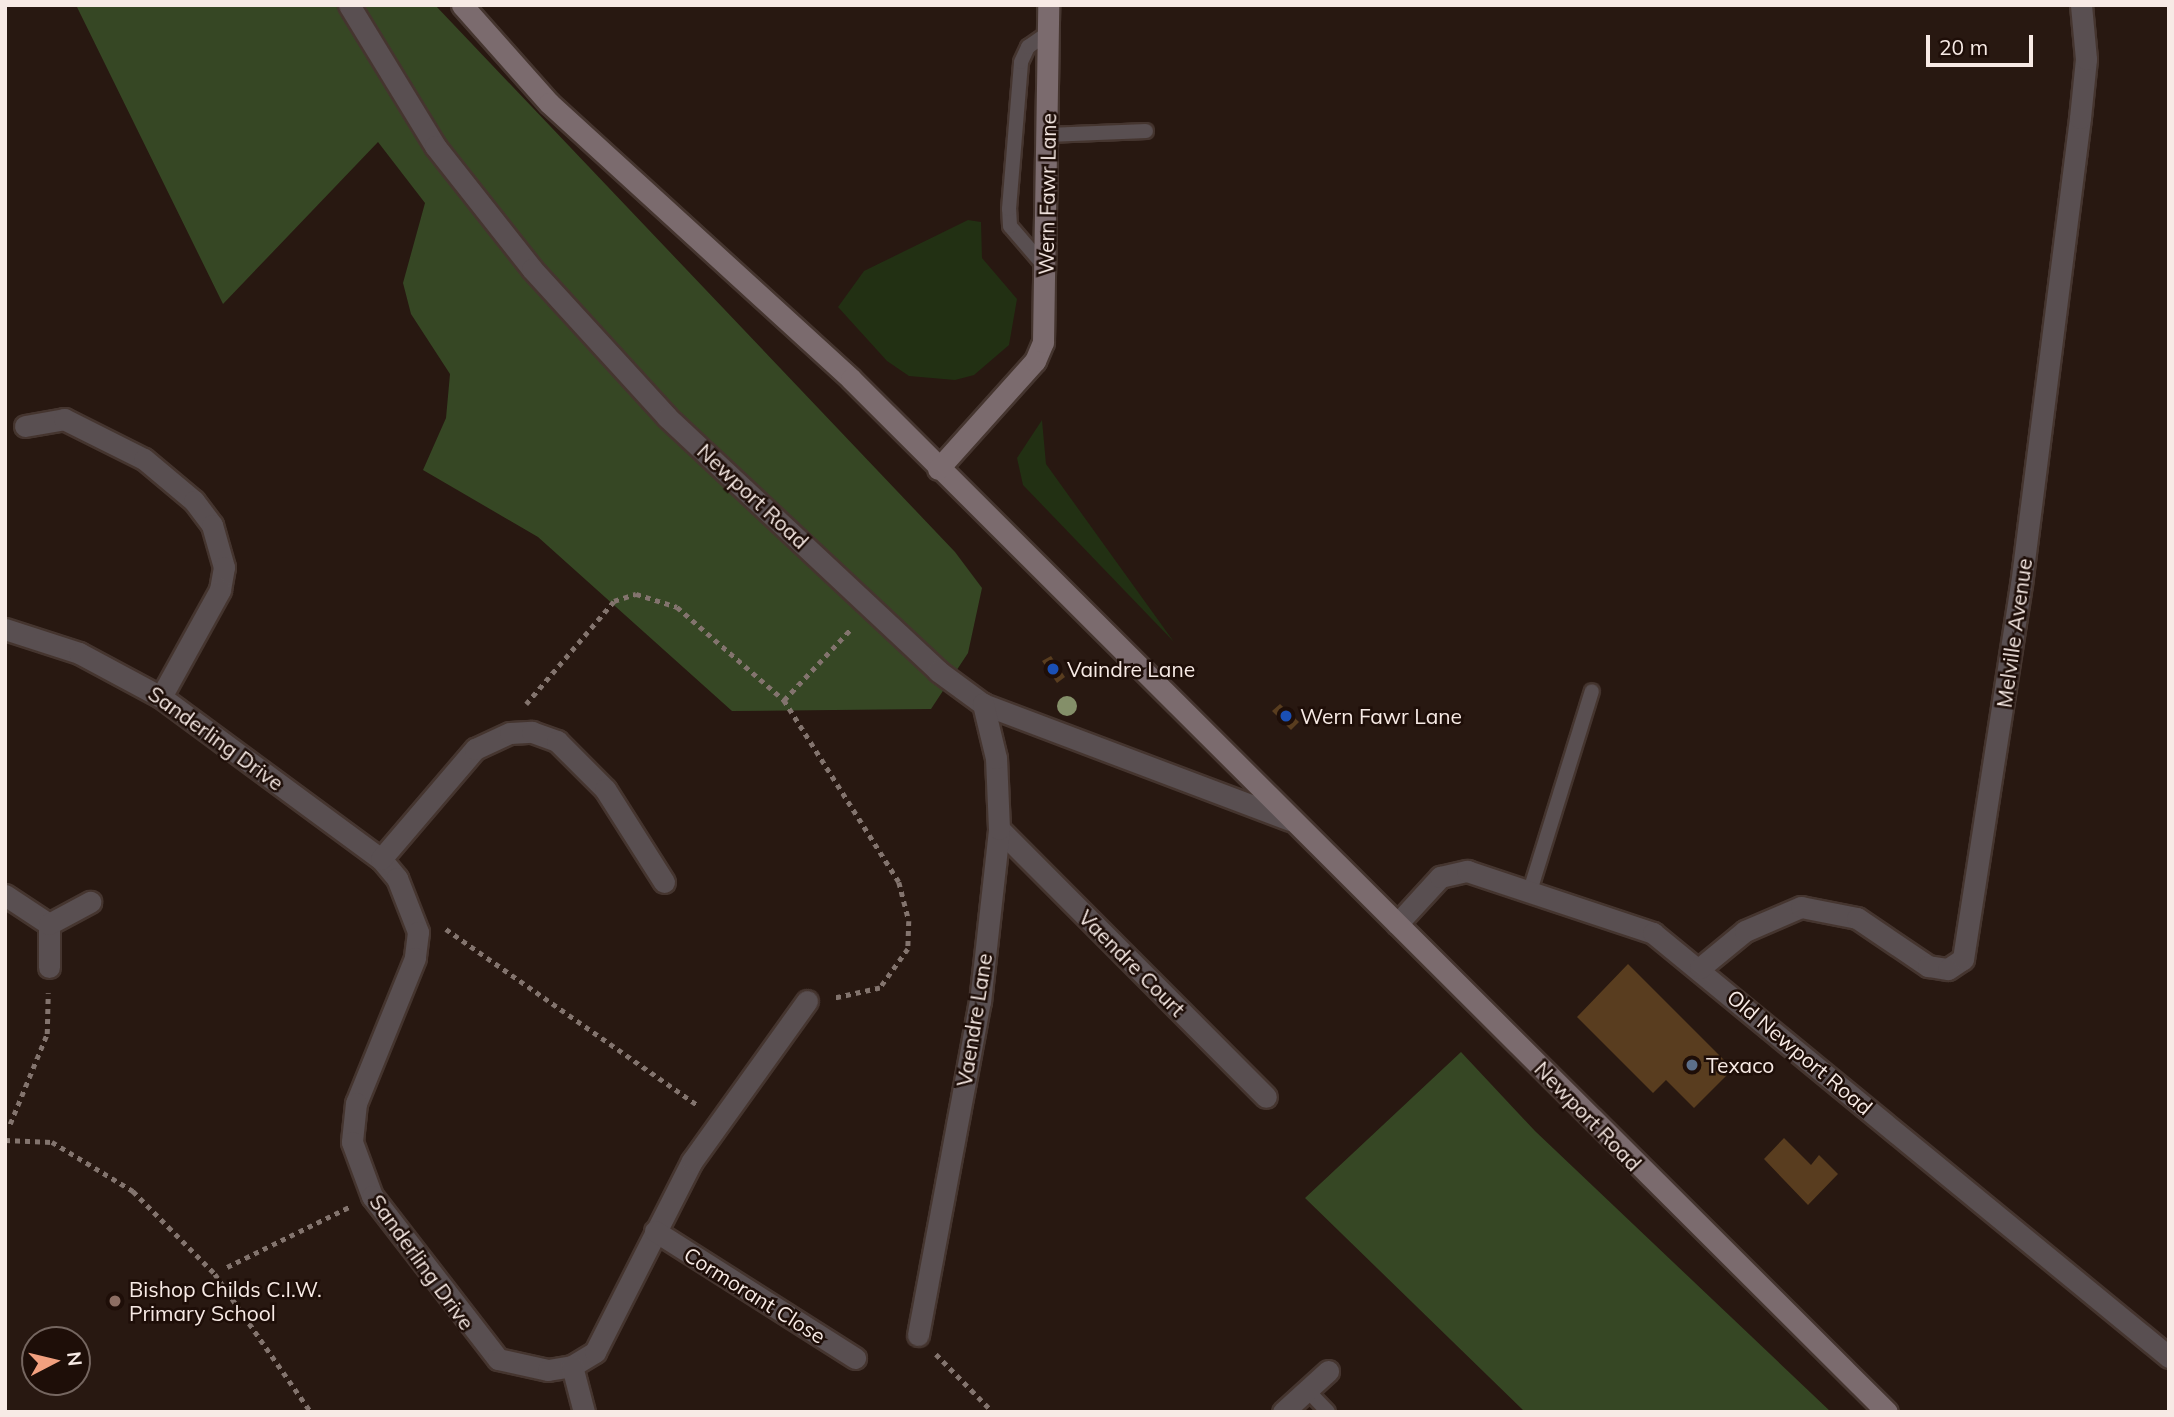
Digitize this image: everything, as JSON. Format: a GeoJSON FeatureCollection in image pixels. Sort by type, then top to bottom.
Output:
{"type":"FeatureCollection","features":[{"type":"Feature","properties":{"kind":"main road","name":"Newport Road"},"geometry":{"type":"LineString","coordinates":[[463,5],[549,103],[851,379],[1290,820],[1887,1412]]}},
{"type":"Feature","properties":{"kind":"main road","name":"Wern Fawr Lane"},"geometry":{"type":"LineString","coordinates":[[938,469],[1035,361],[1043,342],[1048,5]]}},
{"type":"Feature","properties":{"kind":"street","name":"Newport Road"},"geometry":{"type":"LineString","coordinates":[[349,5],[435,146],[531,269],[667,417],[871,608],[983,704],[1290,820]]}},
{"type":"Feature","properties":{"kind":"street","name":"Melville Avenue"},"geometry":{"type":"LineString","coordinates":[[1700,968],[1745,930],[1801,907],[1857,918],[1928,966],[1948,969],[1963,959],[2021,585],[2080,118],[2086,59],[2081,5]]}},
{"type":"Feature","properties":{"kind":"street"},"geometry":{"type":"LineString","coordinates":[[25,426],[64,419],[144,459],[180,486],[212,525],[225,568],[220,590],[161,697]]}},
{"type":"Feature","properties":{"kind":"street","name":"Sanderling Drive"},"geometry":{"type":"LineString","coordinates":[[5,629],[79,653],[161,697],[381,859],[411,903],[418,932],[410,982],[351,1122],[360,1172],[372,1196],[498,1359],[523,1368],[572,1366]]}},
{"type":"Feature","properties":{"kind":"street","name":"Vaendre Lane"},"geometry":{"type":"LineString","coordinates":[[918,1335],[980,1002],[999,829],[996,758],[983,704]]}},
{"type":"Feature","properties":{"kind":"street"},"geometry":{"type":"LineString","coordinates":[[381,859],[475,749],[510,733],[532,732],[575,755],[605,789],[664,882]]}},
{"type":"Feature","properties":{"kind":"street","name":"Vaendre Court"},"geometry":{"type":"LineString","coordinates":[[999,829],[1266,1097]]}},
{"type":"Feature","properties":{"kind":"street","name":"Old Newport Road"},"geometry":{"type":"LineString","coordinates":[[1397,924],[1454,871],[1629,922],[1700,968],[2169,1357]]}},
{"type":"Feature","properties":{"kind":"street"},"geometry":{"type":"LineString","coordinates":[[5,895],[49,924]]}},
{"type":"Feature","properties":{"kind":"street"},"geometry":{"type":"LineString","coordinates":[[49,924],[90,902]]}},
{"type":"Feature","properties":{"kind":"street"},"geometry":{"type":"LineString","coordinates":[[49,924],[49,967]]}},
{"type":"Feature","properties":{"kind":"street"},"geometry":{"type":"LineString","coordinates":[[584,1412],[572,1366],[595,1352],[611,1331],[655,1231],[720,1122],[807,1001]]}},
{"type":"Feature","properties":{"kind":"street","name":"Cormorant Close"},"geometry":{"type":"LineString","coordinates":[[655,1231],[855,1358]]}},
{"type":"Feature","properties":{"kind":"street"},"geometry":{"type":"LineString","coordinates":[[1283,1412],[1328,1371]]}},
{"type":"Feature","properties":{"kind":"lane"},"geometry":{"type":"LineString","coordinates":[[1046,268],[1010,226],[1009,209],[1021,62],[1028,47],[1048,33]]}},
{"type":"Feature","properties":{"kind":"lane"},"geometry":{"type":"LineString","coordinates":[[1048,135],[1146,131]]}},
{"type":"Feature","properties":{"kind":"lane"},"geometry":{"type":"LineString","coordinates":[[1530,891],[1592,691]]}},
{"type":"Feature","properties":{"kind":"lane"},"geometry":{"type":"LineString","coordinates":[[1307,1390],[1328,1412]]}},
{"type":"Feature","properties":{"kind":"path"},"geometry":{"type":"LineString","coordinates":[[510,733],[527,701],[614,601],[636,594],[677,607],[785,700],[899,882],[909,921],[908,949],[880,988],[807,1001]]}},
{"type":"Feature","properties":{"kind":"path"},"geometry":{"type":"LineString","coordinates":[[785,700],[871,608]]}},
{"type":"Feature","properties":{"kind":"path"},"geometry":{"type":"LineString","coordinates":[[411,903],[720,1122]]}},
{"type":"Feature","properties":{"kind":"path"},"geometry":{"type":"LineString","coordinates":[[10,1124],[47,1034],[49,967]]}},
{"type":"Feature","properties":{"kind":"path"},"geometry":{"type":"LineString","coordinates":[[5,1140],[52,1142],[133,1191],[215,1274],[311,1412]]}},
{"type":"Feature","properties":{"kind":"path"},"geometry":{"type":"LineString","coordinates":[[227,1267],[372,1196]]}},
{"type":"Feature","properties":{"kind":"path"},"geometry":{"type":"LineString","coordinates":[[918,1335],[993,1412]]}},
{"type":"Feature","properties":{"kind":"green space"},"geometry":{"type":"Polygon","coordinates":[[[76,5],[435,5],[955,552],[982,588],[968,653],[931,709],[732,711],[538,537],[423,470],[446,418],[450,374],[411,314],[403,283],[425,203],[378,142],[223,304],[76,5]]]}},
{"type":"Feature","properties":{"kind":"green space"},"geometry":{"type":"Polygon","coordinates":[[[968,220],[981,222],[982,258],[1017,299],[1009,345],[974,375],[955,380],[909,376],[887,361],[838,307],[864,271],[968,220]]]}},
{"type":"Feature","properties":{"kind":"green space"},"geometry":{"type":"Polygon","coordinates":[[[1042,420],[1046,464],[1174,642],[1023,485],[1017,458],[1042,420]]]}},
{"type":"Feature","properties":{"kind":"green space"},"geometry":{"type":"Polygon","coordinates":[[[1461,1052],[1535,1131],[1831,1412],[1525,1412],[1305,1198],[1461,1052]]]}},
{"type":"Feature","properties":{"kind":"building"},"geometry":{"type":"Polygon","coordinates":[[[1051,656],[1065,677],[1057,683],[1042,661],[1051,656]]]}},
{"type":"Feature","properties":{"kind":"building"},"geometry":{"type":"Polygon","coordinates":[[[1280,704],[1299,722],[1291,730],[1272,711],[1280,704]]]}},
{"type":"Feature","properties":{"kind":"building"},"geometry":{"type":"Polygon","coordinates":[[[1628,964],[1733,1069],[1694,1108],[1666,1080],[1653,1093],[1577,1017],[1628,964]]]}},
{"type":"Feature","properties":{"kind":"building"},"geometry":{"type":"Polygon","coordinates":[[[1784,1138],[1811,1165],[1819,1155],[1838,1174],[1808,1205],[1764,1159],[1784,1138]]]}},
{"type":"Feature","properties":{"kind":"place","name":"Vaindre Lane"},"geometry":{"type":"Point","coordinates":[1053,669]}},
{"type":"Feature","properties":{"kind":"place","name":"Wern Fawr Lane"},"geometry":{"type":"Point","coordinates":[1286,716]}},
{"type":"Feature","properties":{"kind":"place","name":"Texaco"},"geometry":{"type":"Point","coordinates":[1692,1065]}},
{"type":"Feature","properties":{"kind":"place","name":"Bishop Childs C.I.W. Primary School"},"geometry":{"type":"Point","coordinates":[115,1301]}}]}
